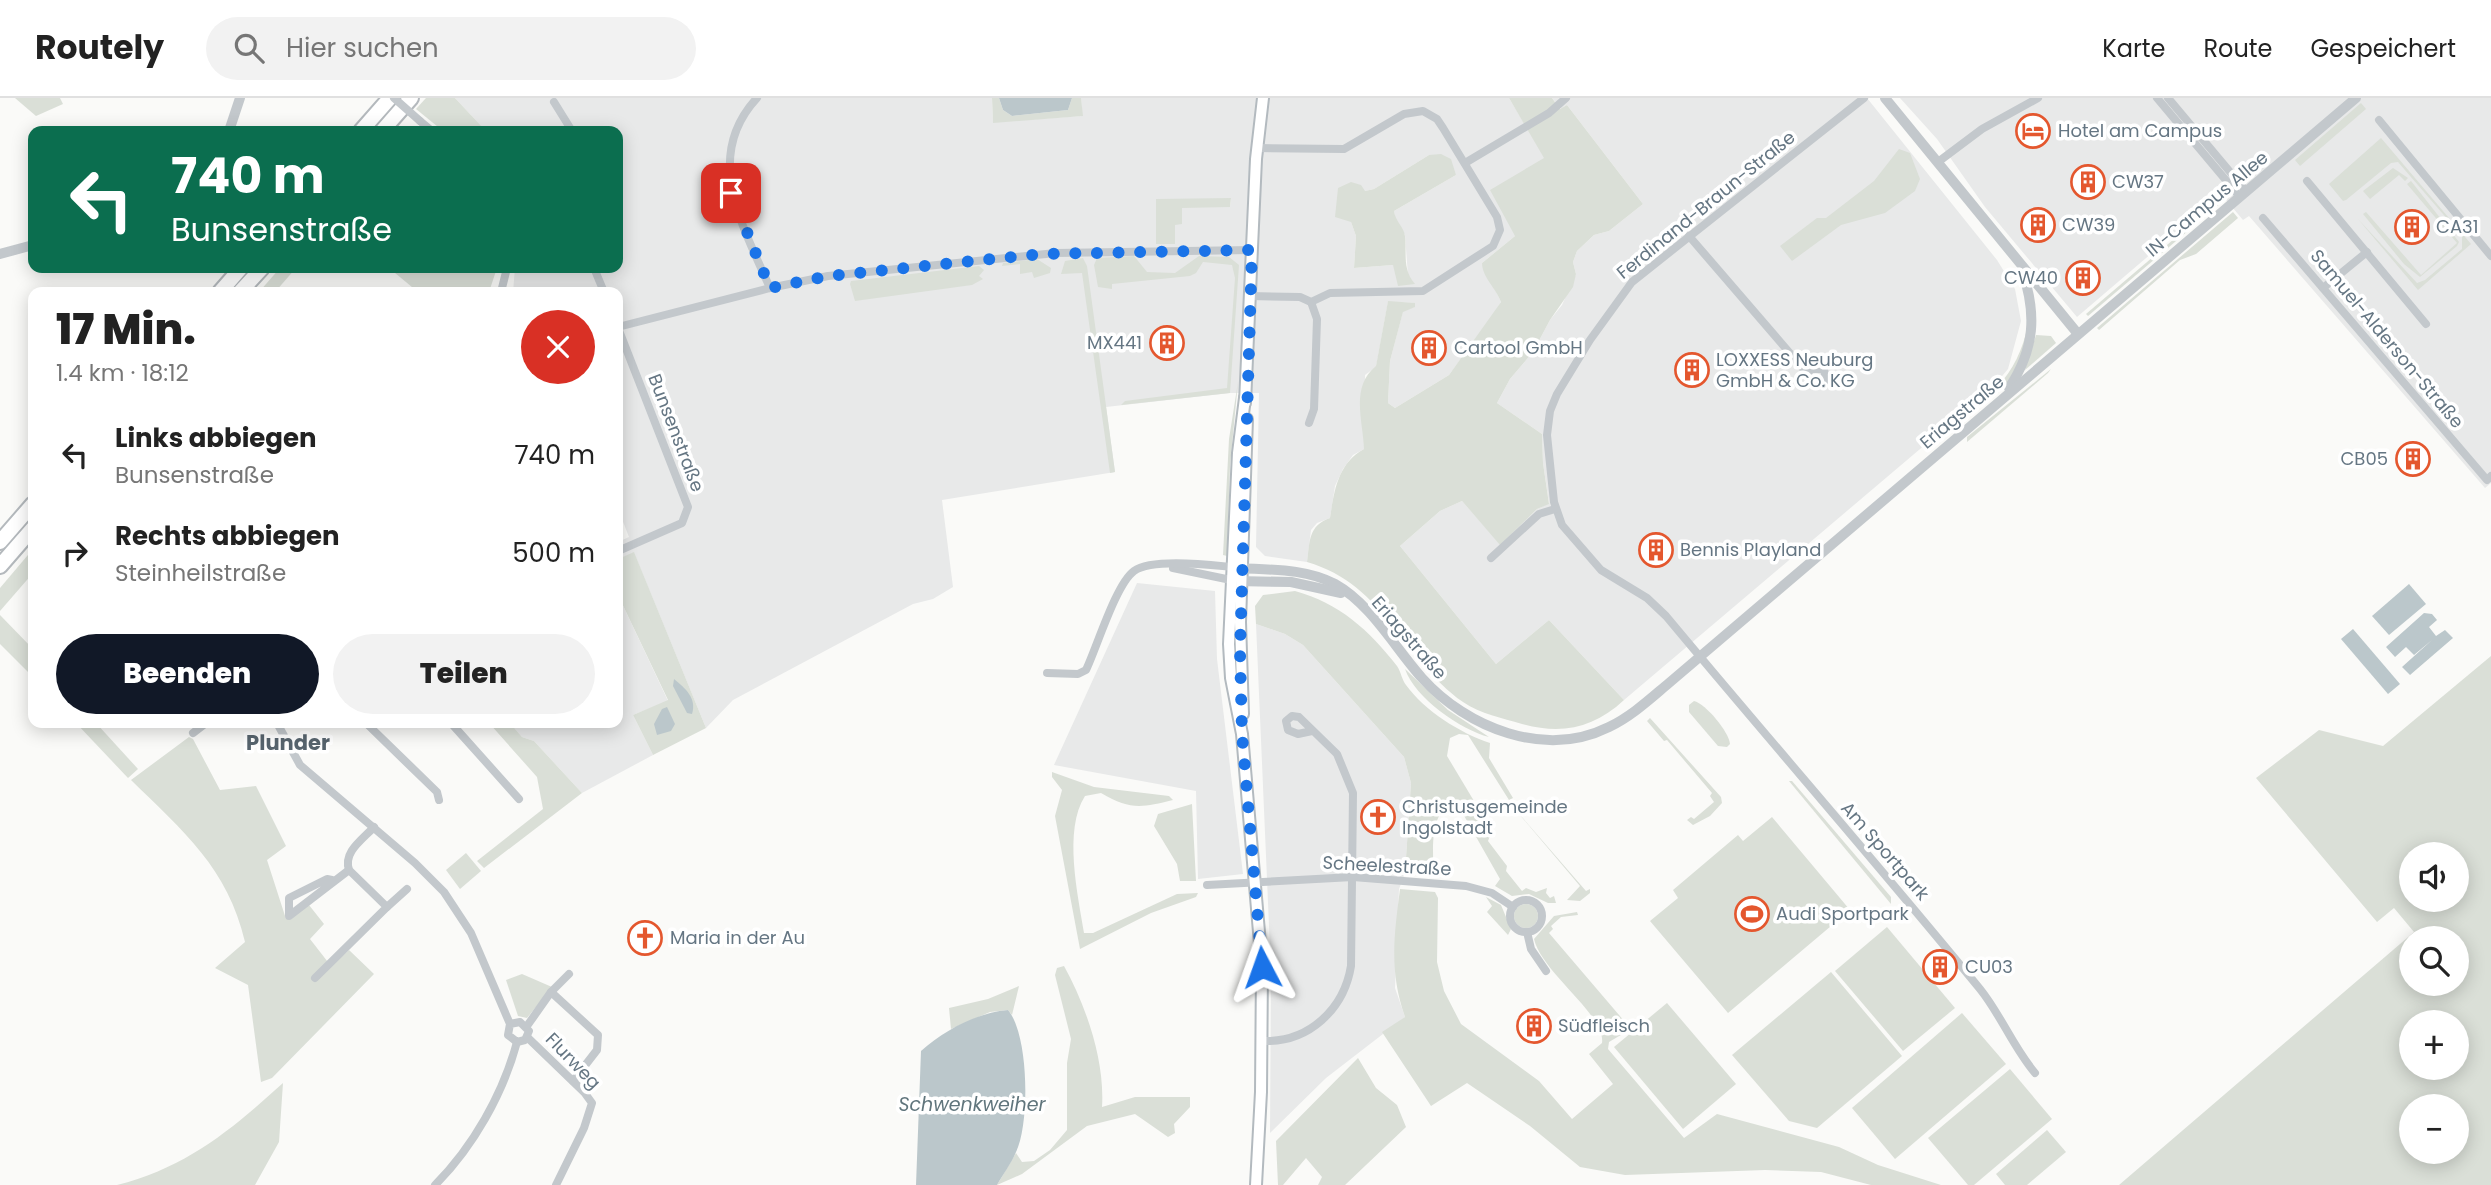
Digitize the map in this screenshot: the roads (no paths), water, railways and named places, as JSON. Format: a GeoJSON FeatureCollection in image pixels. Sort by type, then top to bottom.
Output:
{"type":"FeatureCollection","features":[{"type":"Feature","properties":{"kind":"highway"},"geometry":{"type":"LineString","coordinates":[[366,126],[392,98]]}},
{"type":"Feature","properties":{"kind":"highway"},"geometry":{"type":"LineString","coordinates":[[386,126],[411,98]]}},
{"type":"Feature","properties":{"kind":"highway"},"geometry":{"type":"LineString","coordinates":[[224,287],[237,273]]}},
{"type":"Feature","properties":{"kind":"highway"},"geometry":{"type":"LineString","coordinates":[[245,287],[257,273]]}},
{"type":"Feature","properties":{"kind":"highway"},"geometry":{"type":"LineString","coordinates":[[0,542],[28,510]]}},
{"type":"Feature","properties":{"kind":"highway"},"geometry":{"type":"LineString","coordinates":[[0,566],[28,534]]}},
{"type":"Feature","properties":{"kind":"main road"},"geometry":{"type":"LineString","coordinates":[[1255,1185],[1262,1041],[1262,967],[1242,734],[1236,581],[1247,452],[1245,398],[1249,296],[1257,148],[1263,98]]}},
{"type":"Feature","properties":{"kind":"street"},"geometry":{"type":"LineString","coordinates":[[231,126],[240,98]]}},
{"type":"Feature","properties":{"kind":"street"},"geometry":{"type":"LineString","coordinates":[[392,98],[426,126]]}},
{"type":"Feature","properties":{"kind":"street"},"geometry":{"type":"LineString","coordinates":[[757,98],[747,108],[733,138],[728,167],[736,208],[770,288]]}},
{"type":"Feature","properties":{"kind":"street"},"geometry":{"type":"LineString","coordinates":[[1465,163],[1549,113],[1566,98]]}},
{"type":"Feature","properties":{"kind":"street","name":"Ferdinand-Braun-Straße"},"geometry":{"type":"LineString","coordinates":[[1699,657],[1647,598],[1616,581],[1591,561],[1562,525],[1555,509],[1547,435],[1550,411],[1557,394],[1622,292],[1864,98]]}},
{"type":"Feature","properties":{"kind":"street"},"geometry":{"type":"LineString","coordinates":[[1885,98],[2078,334]]}},
{"type":"Feature","properties":{"kind":"street"},"geometry":{"type":"LineString","coordinates":[[1938,162],[1982,129],[2038,98]]}},
{"type":"Feature","properties":{"kind":"street"},"geometry":{"type":"LineString","coordinates":[[2157,98],[2243,194]]}},
{"type":"Feature","properties":{"kind":"street"},"geometry":{"type":"LineString","coordinates":[[2168,98],[2243,194]]}},
{"type":"Feature","properties":{"kind":"street","name":"IN-Campus Allee"},"geometry":{"type":"LineString","coordinates":[[2078,334],[2356,98]]}},
{"type":"Feature","properties":{"kind":"street"},"geometry":{"type":"LineString","coordinates":[[554,102],[569,126]]}},
{"type":"Feature","properties":{"kind":"street"},"geometry":{"type":"LineString","coordinates":[[1249,296],[1300,298],[1311,302],[1330,293],[1423,291],[1487,252],[1498,238],[1499,223],[1437,119],[1423,111],[1404,114],[1344,149],[1257,148]]}},
{"type":"Feature","properties":{"kind":"street"},"geometry":{"type":"LineString","coordinates":[[2379,120],[2491,256]]}},
{"type":"Feature","properties":{"kind":"street"},"geometry":{"type":"LineString","coordinates":[[2306,181],[2426,324]]}},
{"type":"Feature","properties":{"kind":"street","name":"Samuel-Alderson-Straße"},"geometry":{"type":"LineString","coordinates":[[2263,218],[2489,478]]}},
{"type":"Feature","properties":{"kind":"street"},"geometry":{"type":"LineString","coordinates":[[1689,236],[1804,369]]}},
{"type":"Feature","properties":{"kind":"street"},"geometry":{"type":"LineString","coordinates":[[0,254],[28,246]]}},
{"type":"Feature","properties":{"kind":"street","name":"Bunsenstraße"},"geometry":{"type":"LineString","coordinates":[[623,327],[770,288],[828,276],[1046,253],[1252,250]]}},
{"type":"Feature","properties":{"kind":"street"},"geometry":{"type":"LineString","coordinates":[[2323,288],[2367,252]]}},
{"type":"Feature","properties":{"kind":"street"},"geometry":{"type":"LineString","coordinates":[[2003,398],[2025,362],[2033,331],[2031,301],[2021,266]]}},
{"type":"Feature","properties":{"kind":"street"},"geometry":{"type":"LineString","coordinates":[[1310,423],[1314,409],[1317,318],[1311,302]]}},
{"type":"Feature","properties":{"kind":"street","name":"Eriagstraße"},"geometry":{"type":"LineString","coordinates":[[1237,568],[1304,573],[1337,585],[1447,702],[1473,719],[1500,730],[1552,740],[1600,731],[1634,711],[2078,334]]}},
{"type":"Feature","properties":{"kind":"street","name":"Bunsenstraße"},"geometry":{"type":"LineString","coordinates":[[623,341],[688,507],[682,523],[623,549]]}},
{"type":"Feature","properties":{"kind":"street"},"geometry":{"type":"LineString","coordinates":[[1491,558],[1539,514],[1555,509]]}},
{"type":"Feature","properties":{"kind":"street"},"geometry":{"type":"LineString","coordinates":[[1048,673],[1075,675],[1084,672],[1128,577],[1140,568],[1164,565],[1237,568]]}},
{"type":"Feature","properties":{"kind":"street"},"geometry":{"type":"LineString","coordinates":[[1164,565],[1236,581]]}},
{"type":"Feature","properties":{"kind":"street","name":"Eriagstraße"},"geometry":{"type":"LineString","coordinates":[[1236,581],[1291,582],[1349,595]]}},
{"type":"Feature","properties":{"kind":"street","name":"Am Sportpark"},"geometry":{"type":"LineString","coordinates":[[1699,657],[1984,995],[2018,1053],[2035,1073]]}},
{"type":"Feature","properties":{"kind":"street"},"geometry":{"type":"LineString","coordinates":[[193,733],[200,728]]}},
{"type":"Feature","properties":{"kind":"street"},"geometry":{"type":"LineString","coordinates":[[280,728],[300,765],[429,875],[459,914],[481,954],[510,1024],[508,1035],[517,1042]]}},
{"type":"Feature","properties":{"kind":"street"},"geometry":{"type":"LineString","coordinates":[[371,728],[430,785],[439,800]]}},
{"type":"Feature","properties":{"kind":"street"},"geometry":{"type":"LineString","coordinates":[[455,728],[519,799]]}},
{"type":"Feature","properties":{"kind":"street"},"geometry":{"type":"LineString","coordinates":[[1262,1041],[1287,1038],[1325,1020],[1348,987],[1352,966],[1354,805],[1350,782],[1337,754],[1312,731]]}},
{"type":"Feature","properties":{"kind":"street"},"geometry":{"type":"LineString","coordinates":[[374,827],[347,856],[349,870],[387,907]]}},
{"type":"Feature","properties":{"kind":"street"},"geometry":{"type":"LineString","coordinates":[[332,880],[327,879],[289,898],[289,916],[321,893],[332,880],[349,870]]}},
{"type":"Feature","properties":{"kind":"street","name":"Scheelestraße"},"geometry":{"type":"LineString","coordinates":[[1207,885],[1353,877],[1466,886],[1492,893],[1513,907],[1527,900],[1541,908],[1541,924],[1527,932]]}},
{"type":"Feature","properties":{"kind":"street"},"geometry":{"type":"LineString","coordinates":[[315,978],[407,889]]}},
{"type":"Feature","properties":{"kind":"street"},"geometry":{"type":"LineString","coordinates":[[1513,907],[1512,923],[1518,930],[1527,932],[1531,949],[1546,971]]}},
{"type":"Feature","properties":{"kind":"street"},"geometry":{"type":"LineString","coordinates":[[435,1185],[474,1136],[504,1080],[517,1042],[527,1037],[527,1026],[551,992],[569,974]]}},
{"type":"Feature","properties":{"kind":"street"},"geometry":{"type":"LineString","coordinates":[[551,992],[600,1040],[597,1050],[573,1081]]}},
{"type":"Feature","properties":{"kind":"street"},"geometry":{"type":"LineString","coordinates":[[510,1024],[520,1021],[527,1026]]}},
{"type":"Feature","properties":{"kind":"street","name":"Flurweg"},"geometry":{"type":"LineString","coordinates":[[527,1037],[589,1097],[592,1110],[556,1185]]}},
{"type":"Feature","properties":{"kind":"water"},"geometry":{"type":"Polygon","coordinates":[[[999,98],[1072,98],[1068,110],[1012,116],[1003,110],[999,98]]]}},
{"type":"Feature","properties":{"kind":"water"},"geometry":{"type":"Polygon","coordinates":[[[2409,584],[2426,604],[2389,635],[2372,616],[2409,584]]]}},
{"type":"Feature","properties":{"kind":"water"},"geometry":{"type":"Polygon","coordinates":[[[2424,613],[2432,614],[2437,620],[2429,627],[2436,636],[2445,630],[2453,638],[2410,675],[2402,667],[2432,640],[2414,655],[2406,647],[2395,657],[2386,647],[2424,613]]]}},
{"type":"Feature","properties":{"kind":"water"},"geometry":{"type":"Polygon","coordinates":[[[2353,629],[2400,684],[2388,694],[2341,639],[2353,629]]]}},
{"type":"Feature","properties":{"kind":"water"},"geometry":{"type":"Polygon","coordinates":[[[674,679],[691,698],[692,714],[687,713],[673,686],[674,679]]]}},
{"type":"Feature","properties":{"kind":"water"},"geometry":{"type":"Polygon","coordinates":[[[667,707],[675,724],[671,731],[657,735],[654,724],[662,709],[667,707]]]}},
{"type":"Feature","properties":{"kind":"water","name":"Schwenkweiher"},"geometry":{"type":"Polygon","coordinates":[[[1008,1010],[1020,1039],[1025,1080],[1024,1121],[1021,1139],[1012,1161],[997,1185],[916,1185],[921,1051],[961,1024],[1008,1010]]]}},
{"type":"Feature","properties":{"kind":"place","name":"Hotel am Campus"},"geometry":{"type":"Point","coordinates":[2033,131]}},
{"type":"Feature","properties":{"kind":"place","name":"CW37"},"geometry":{"type":"Point","coordinates":[2088,182]}},
{"type":"Feature","properties":{"kind":"place","name":"CW39"},"geometry":{"type":"Point","coordinates":[2038,225]}},
{"type":"Feature","properties":{"kind":"place","name":"CA31"},"geometry":{"type":"Point","coordinates":[2412,227]}},
{"type":"Feature","properties":{"kind":"place","name":"CW40"},"geometry":{"type":"Point","coordinates":[2083,278]}},
{"type":"Feature","properties":{"kind":"place","name":"MX441"},"geometry":{"type":"Point","coordinates":[1167,343]}},
{"type":"Feature","properties":{"kind":"place","name":"Cartool GmbH"},"geometry":{"type":"Point","coordinates":[1429,348]}},
{"type":"Feature","properties":{"kind":"place","name":"LOXXESS Neuburg GmbH & Co. KG"},"geometry":{"type":"Point","coordinates":[1692,370]}},
{"type":"Feature","properties":{"kind":"place","name":"CB05"},"geometry":{"type":"Point","coordinates":[2413,459]}},
{"type":"Feature","properties":{"kind":"place","name":"Bennis Playland"},"geometry":{"type":"Point","coordinates":[1656,550]}},
{"type":"Feature","properties":{"kind":"place","name":"Christusgemeinde Ingolstadt"},"geometry":{"type":"Point","coordinates":[1378,817]}},
{"type":"Feature","properties":{"kind":"place","name":"Audi Sportpark"},"geometry":{"type":"Point","coordinates":[1752,914]}},
{"type":"Feature","properties":{"kind":"place","name":"Maria in der Au"},"geometry":{"type":"Point","coordinates":[645,938]}},
{"type":"Feature","properties":{"kind":"place","name":"CU03"},"geometry":{"type":"Point","coordinates":[1940,967]}},
{"type":"Feature","properties":{"kind":"place","name":"Südfleisch"},"geometry":{"type":"Point","coordinates":[1534,1026]}},
{"type":"Feature","properties":{"kind":"district","name":"Plunder"},"geometry":{"type":"Point","coordinates":[288,743]}}]}
